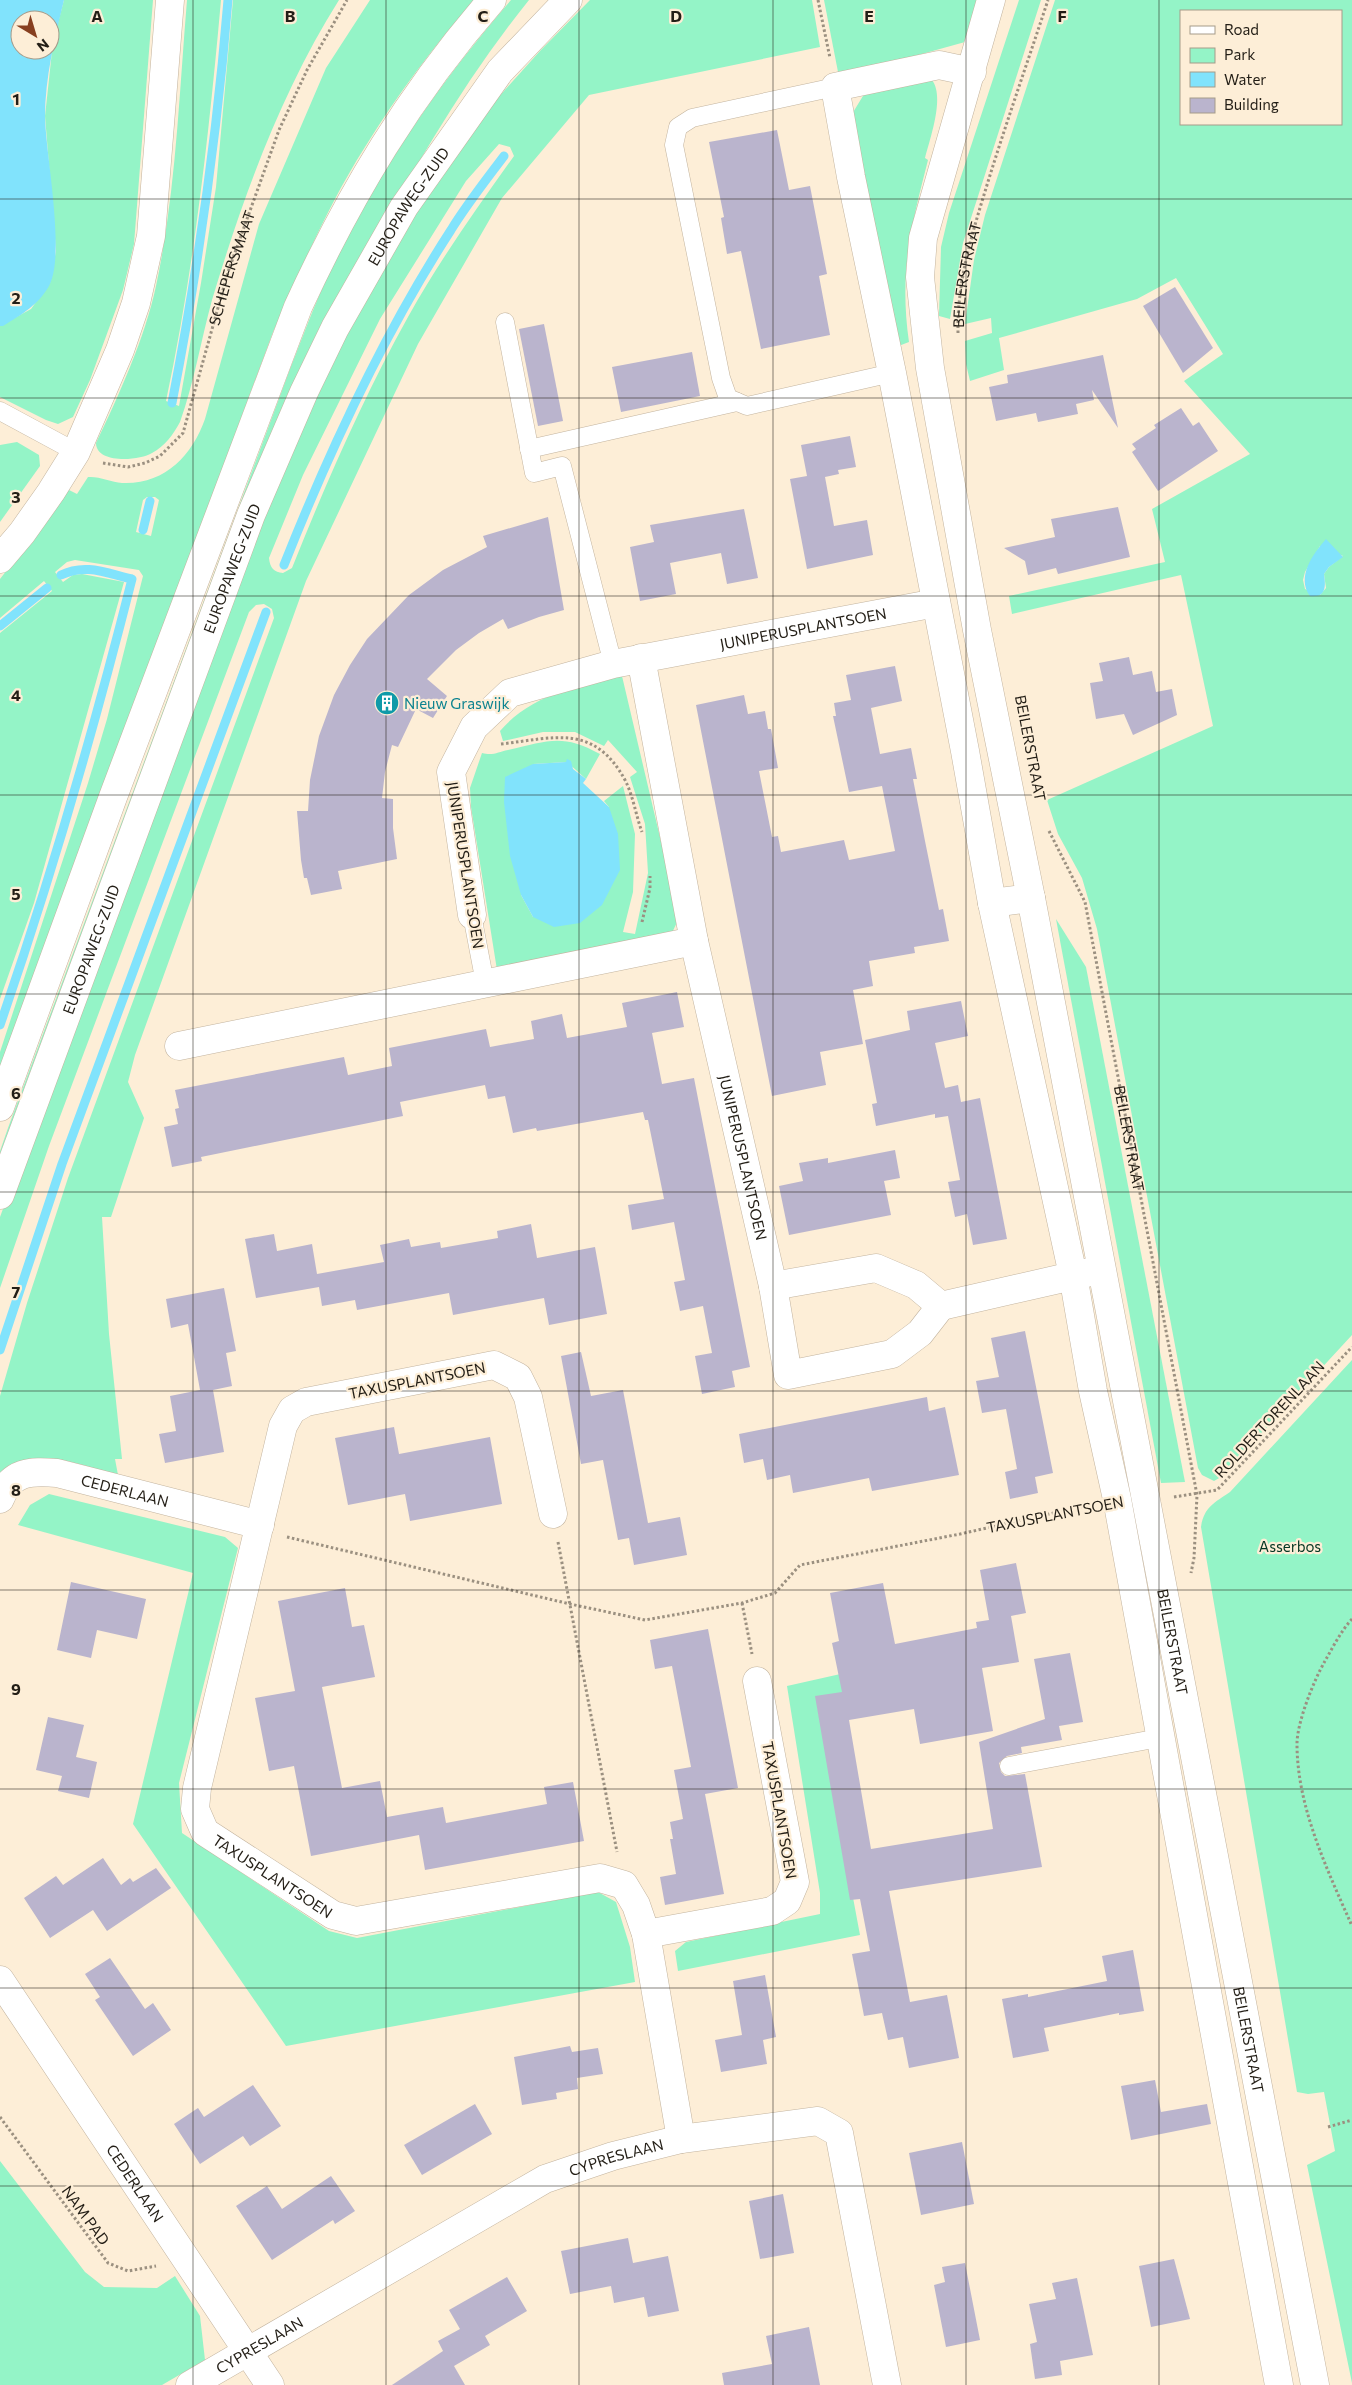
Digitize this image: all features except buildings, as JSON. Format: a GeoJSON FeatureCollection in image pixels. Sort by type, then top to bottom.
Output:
{"type":"FeatureCollection","features":[{"type":"Feature","properties":{"kind":"street"},"geometry":{"type":"LineString","coordinates":[[0,559],[52,492],[76,452],[120,350],[136,303],[151,236],[170,0]]}},
{"type":"Feature","properties":{"kind":"street","name":"EUROPAWEG-ZUID"},"geometry":{"type":"LineString","coordinates":[[0,1107],[113,797],[298,307],[320,258],[362,178],[434,71],[492,0]]}},
{"type":"Feature","properties":{"kind":"street","name":"EUROPAWEG-ZUID"},"geometry":{"type":"LineString","coordinates":[[0,1195],[251,515],[323,352],[370,263],[404,207],[500,71],[534,33],[568,0]]}},
{"type":"Feature","properties":{"kind":"street","name":"BEILERSTRAAT"},"geometry":{"type":"LineString","coordinates":[[991,0],[972,72],[923,238],[920,277],[930,368],[977,630],[1031,898],[1315,2385]]}},
{"type":"Feature","properties":{"kind":"street"},"geometry":{"type":"LineString","coordinates":[[836,87],[939,65],[972,72]]}},
{"type":"Feature","properties":{"kind":"street","name":"BEILERSTRAAT"},"geometry":{"type":"LineString","coordinates":[[836,87],[851,177],[892,373],[992,903],[1073,1275],[1093,1391],[1117,1499],[1279,2385]]}},
{"type":"Feature","properties":{"kind":"street"},"geometry":{"type":"LineString","coordinates":[[892,373],[930,368]]}},
{"type":"Feature","properties":{"kind":"street","name":"JUNIPERUSPLANTSOEN"},"geometry":{"type":"LineString","coordinates":[[472,915],[451,772],[474,727],[510,693],[641,658],[936,603]]}},
{"type":"Feature","properties":{"kind":"street","name":"JUNIPERUSPLANTSOEN"},"geometry":{"type":"LineString","coordinates":[[641,658],[694,941],[773,1286],[788,1375],[892,1354],[920,1333],[941,1306]]}},
{"type":"Feature","properties":{"kind":"street"},"geometry":{"type":"LineString","coordinates":[[992,903],[1031,898]]}},
{"type":"Feature","properties":{"kind":"street"},"geometry":{"type":"LineString","coordinates":[[178,1046],[694,941]]}},
{"type":"Feature","properties":{"kind":"street"},"geometry":{"type":"LineString","coordinates":[[773,1286],[876,1268],[916,1284],[941,1306],[1101,1269]]}},
{"type":"Feature","properties":{"kind":"street","name":"TAXUSPLANTSOEN"},"geometry":{"type":"LineString","coordinates":[[553,1514],[528,1397],[518,1376],[494,1365],[306,1402],[292,1410],[283,1426],[197,1788],[195,1810],[205,1832],[334,1916],[356,1921],[600,1878],[624,1885]]}},
{"type":"Feature","properties":{"kind":"street","name":"CEDERLAAN"},"geometry":{"type":"LineString","coordinates":[[0,1499],[3,1491],[14,1477],[37,1471],[57,1473],[260,1525]]}},
{"type":"Feature","properties":{"kind":"street","name":"TAXUSPLANTSOEN"},"geometry":{"type":"LineString","coordinates":[[1117,1499],[1146,1500]]}},
{"type":"Feature","properties":{"kind":"street","name":"TAXUSPLANTSOEN"},"geometry":{"type":"LineString","coordinates":[[646,1934],[772,1911],[787,1901],[795,1882],[757,1681]]}},
{"type":"Feature","properties":{"kind":"street"},"geometry":{"type":"LineString","coordinates":[[624,1885],[636,1905],[646,1934],[680,2139]]}},
{"type":"Feature","properties":{"kind":"street","name":"CEDERLAAN"},"geometry":{"type":"LineString","coordinates":[[0,1980],[270,2385]]}},
{"type":"Feature","properties":{"kind":"street","name":"CYPRESLAAN"},"geometry":{"type":"LineString","coordinates":[[190,2385],[545,2179],[613,2156],[680,2139],[818,2121],[839,2133],[887,2385]]}},
{"type":"Feature","properties":{"kind":"lane"},"geometry":{"type":"LineString","coordinates":[[836,87],[692,118],[678,127],[674,145],[721,378],[728,398],[747,406],[892,373]]}},
{"type":"Feature","properties":{"kind":"lane"},"geometry":{"type":"LineString","coordinates":[[505,322],[534,473],[562,466],[613,664]]}},
{"type":"Feature","properties":{"kind":"lane"},"geometry":{"type":"LineString","coordinates":[[529,449],[737,402]]}},
{"type":"Feature","properties":{"kind":"lane"},"geometry":{"type":"LineString","coordinates":[[0,411],[76,452]]}},
{"type":"Feature","properties":{"kind":"lane","name":"JUNIPERUSPLANTSOEN"},"geometry":{"type":"LineString","coordinates":[[472,915],[485,983]]}},
{"type":"Feature","properties":{"kind":"lane"},"geometry":{"type":"LineString","coordinates":[[1009,1766],[1160,1738]]}},
{"type":"Feature","properties":{"kind":"path","name":"SCHEPERSMAAT"},"geometry":{"type":"LineString","coordinates":[[76,452],[105,463],[138,466],[160,456],[183,433],[228,272],[279,130],[307,70],[347,0]]}},
{"type":"Feature","properties":{"kind":"path"},"geometry":{"type":"LineString","coordinates":[[818,0],[836,87]]}},
{"type":"Feature","properties":{"kind":"path","name":"BEILERSTRAAT"},"geometry":{"type":"LineString","coordinates":[[958,342],[957,306],[967,252],[1001,139],[1048,0]]}},
{"type":"Feature","properties":{"kind":"path"},"geometry":{"type":"LineString","coordinates":[[474,727],[494,744],[560,736],[581,739],[602,751],[625,781],[645,840]]}},
{"type":"Feature","properties":{"kind":"path","name":"BEILERSTRAAT"},"geometry":{"type":"LineString","coordinates":[[1047,826],[1085,902],[1197,1495]]}},
{"type":"Feature","properties":{"kind":"path"},"geometry":{"type":"LineString","coordinates":[[640,952],[639,936],[650,888],[650,872]]}},
{"type":"Feature","properties":{"kind":"path","name":"ROLDERTORENLAAN"},"geometry":{"type":"LineString","coordinates":[[1197,1495],[1218,1490],[1352,1347]]}},
{"type":"Feature","properties":{"kind":"path","name":"TAXUSPLANTSOEN"},"geometry":{"type":"LineString","coordinates":[[260,1525],[281,1536],[644,1620],[742,1603],[775,1593],[800,1565],[960,1534],[1117,1499]]}},
{"type":"Feature","properties":{"kind":"path"},"geometry":{"type":"LineString","coordinates":[[553,1514],[624,1885]]}},
{"type":"Feature","properties":{"kind":"path"},"geometry":{"type":"LineString","coordinates":[[742,1603],[757,1681]]}},
{"type":"Feature","properties":{"kind":"path"},"geometry":{"type":"LineString","coordinates":[[1352,1620],[1319,1671],[1309,1694],[1297,1742],[1303,1796],[1324,1857],[1352,1926]]}},
{"type":"Feature","properties":{"kind":"path","name":"NAM PAD"},"geometry":{"type":"LineString","coordinates":[[0,2117],[108,2263],[128,2271],[156,2266],[181,2254]]}},
{"type":"Feature","properties":{"kind":"path"},"geometry":{"type":"LineString","coordinates":[[1328,2127],[1352,2120]]}},
{"type":"Feature","properties":{"kind":"green space"},"geometry":{"type":"Polygon","coordinates":[[[64,0],[153,0],[134,244],[123,290],[90,380],[73,417],[58,424],[0,397],[0,326],[31,309],[50,283],[56,251],[45,116],[51,60],[60,60],[60,15],[64,0]]]}},
{"type":"Feature","properties":{"kind":"green space"},"geometry":{"type":"Polygon","coordinates":[[[187,0],[221,0],[200,202],[185,302],[166,401],[179,406],[216,187],[233,0],[339,0],[299,71],[265,146],[224,261],[180,422],[168,440],[152,453],[138,458],[110,458],[98,450],[96,443],[122,387],[145,326],[163,251],[176,143],[187,0]]]}},
{"type":"Feature","properties":{"kind":"green space"},"geometry":{"type":"Polygon","coordinates":[[[370,0],[474,0],[416,71],[365,147],[327,214],[283,308],[0,1068],[0,1052],[107,719],[143,576],[139,570],[75,560],[67,562],[55,572],[63,582],[73,575],[82,574],[124,582],[34,903],[0,999],[0,633],[52,591],[44,581],[0,618],[0,579],[69,490],[77,494],[88,477],[122,483],[151,479],[174,466],[192,445],[205,419],[259,224],[326,68],[370,0]],[[147,497],[143,500],[136,532],[151,536],[159,500],[155,497],[147,497]]]}},
{"type":"Feature","properties":{"kind":"green space"},"geometry":{"type":"Polygon","coordinates":[[[511,0],[529,0],[478,68],[432,139],[348,287],[0,1172],[0,1151],[8,1128],[290,369],[322,289],[346,240],[387,167],[433,98],[511,0]]]}},
{"type":"Feature","properties":{"kind":"green space"},"geometry":{"type":"Polygon","coordinates":[[[590,0],[812,0],[820,47],[589,95],[502,198],[418,344],[306,581],[135,1055],[128,1082],[144,1118],[111,1217],[102,1217],[109,1334],[122,1459],[115,1459],[118,1475],[73,1462],[41,1458],[26,1459],[12,1464],[0,1474],[0,1396],[27,1303],[68,1178],[274,618],[272,609],[264,604],[256,605],[249,612],[49,1146],[0,1288],[0,1217],[275,477],[394,240],[495,101],[590,0]],[[499,144],[466,181],[380,319],[303,475],[269,558],[271,567],[277,572],[283,573],[292,568],[346,441],[391,348],[445,255],[514,156],[510,147],[499,144]]]}},
{"type":"Feature","properties":{"kind":"green space"},"geometry":{"type":"Polygon","coordinates":[[[824,0],[980,0],[965,42],[839,77],[824,0]]]}},
{"type":"Feature","properties":{"kind":"green space"},"geometry":{"type":"Polygon","coordinates":[[[1019,0],[1041,0],[963,243],[950,319],[939,316],[941,247],[949,213],[1019,0]]]}},
{"type":"Feature","properties":{"kind":"green space"},"geometry":{"type":"Polygon","coordinates":[[[1055,0],[1352,0],[1352,1335],[1221,1477],[1214,1481],[1202,1475],[1198,1468],[1097,929],[1082,878],[1058,834],[1047,800],[1213,726],[1181,575],[1012,614],[1009,596],[1165,562],[1152,509],[1250,454],[1184,381],[1223,354],[1176,278],[1137,299],[999,338],[1004,370],[970,381],[966,364],[965,341],[992,333],[991,318],[965,324],[974,260],[985,215],[1055,0]],[[1320,546],[1305,572],[1303,580],[1305,589],[1320,595],[1326,588],[1324,574],[1329,567],[1343,556],[1320,546]]]}},
{"type":"Feature","properties":{"kind":"green space"},"geometry":{"type":"Polygon","coordinates":[[[932,80],[936,87],[937,107],[925,158],[928,160],[916,207],[906,271],[906,317],[909,342],[896,347],[852,114],[866,91],[932,80]]]}},
{"type":"Feature","properties":{"kind":"green space"},"geometry":{"type":"Polygon","coordinates":[[[17,442],[39,455],[40,466],[0,522],[0,445],[17,442]]]}},
{"type":"Feature","properties":{"kind":"green space"},"geometry":{"type":"Polygon","coordinates":[[[622,676],[679,918],[671,935],[497,970],[471,807],[470,788],[482,753],[492,754],[545,742],[565,741],[587,747],[600,754],[586,779],[567,762],[533,764],[521,895],[533,917],[609,807],[604,801],[623,786],[635,834],[633,892],[623,932],[635,934],[648,873],[645,824],[630,777],[637,772],[608,740],[604,746],[575,732],[543,732],[503,741],[500,731],[526,708],[540,700],[588,683],[622,676]]]}},
{"type":"Feature","properties":{"kind":"green space"},"geometry":{"type":"Polygon","coordinates":[[[1056,919],[1086,967],[1185,1482],[1161,1483],[1056,919]]]}},
{"type":"Feature","properties":{"kind":"green space","name":"Asserbos"},"geometry":{"type":"Polygon","coordinates":[[[1352,1360],[1352,2383],[1307,2165],[1335,2151],[1324,2092],[1308,2094],[1297,2092],[1201,1527],[1207,1510],[1230,1492],[1352,1360]]]}},
{"type":"Feature","properties":{"kind":"green space"},"geometry":{"type":"Polygon","coordinates":[[[49,1494],[225,1537],[238,1548],[179,1783],[182,1833],[329,1931],[357,1938],[598,1892],[616,1902],[630,1947],[635,1982],[286,2046],[133,1824],[193,1573],[18,1525],[30,1505],[49,1494]]]}},
{"type":"Feature","properties":{"kind":"green space"},"geometry":{"type":"Polygon","coordinates":[[[974,1644],[817,1705],[860,1935],[678,1971],[675,1951],[686,1942],[820,1914],[820,1893],[787,1686],[974,1644]]]}},
{"type":"Feature","properties":{"kind":"green space"},"geometry":{"type":"Polygon","coordinates":[[[0,2161],[85,2272],[104,2287],[157,2288],[175,2276],[200,2316],[205,2360],[162,2385],[0,2385],[0,2161]]]}},
{"type":"Feature","properties":{"kind":"water"},"geometry":{"type":"Polygon","coordinates":[[[0,0],[64,0],[60,16],[60,10],[10,10],[10,60],[51,60],[45,117],[54,203],[56,249],[54,269],[46,291],[23,313],[0,326],[0,0]]]}},
{"type":"Feature","properties":{"kind":"water"},"geometry":{"type":"Polygon","coordinates":[[[1326,539],[1343,557],[1329,567],[1324,574],[1324,591],[1319,595],[1310,596],[1306,589],[1305,574],[1316,552],[1326,539]]]}},
{"type":"Feature","properties":{"kind":"water"},"geometry":{"type":"Polygon","coordinates":[[[567,759],[571,761],[573,769],[586,779],[583,783],[609,807],[618,834],[620,870],[602,905],[580,923],[554,927],[533,917],[521,895],[510,856],[504,802],[505,777],[533,764],[566,762],[567,759]]]}},
{"type":"Feature","properties":{"kind":"waterway"},"geometry":{"type":"LineString","coordinates":[[172,403],[206,202],[224,51],[228,0]]}},
{"type":"Feature","properties":{"kind":"waterway"},"geometry":{"type":"LineString","coordinates":[[284,565],[320,478],[380,352],[451,230],[504,156]]}},
{"type":"Feature","properties":{"kind":"waterway"},"geometry":{"type":"LineString","coordinates":[[143,530],[150,501]]}},
{"type":"Feature","properties":{"kind":"waterway"},"geometry":{"type":"LineString","coordinates":[[0,1025],[71,803],[132,579],[87,569],[70,571],[61,575]]}},
{"type":"Feature","properties":{"kind":"waterway"},"geometry":{"type":"LineString","coordinates":[[0,626],[47,588]]}},
{"type":"Feature","properties":{"kind":"waterway"},"geometry":{"type":"LineString","coordinates":[[0,1350],[62,1164],[266,612]]}},
{"type":"Feature","properties":{"kind":"place","name":"Nieuw Graswijk"},"geometry":{"type":"Point","coordinates":[387,703]}}]}
